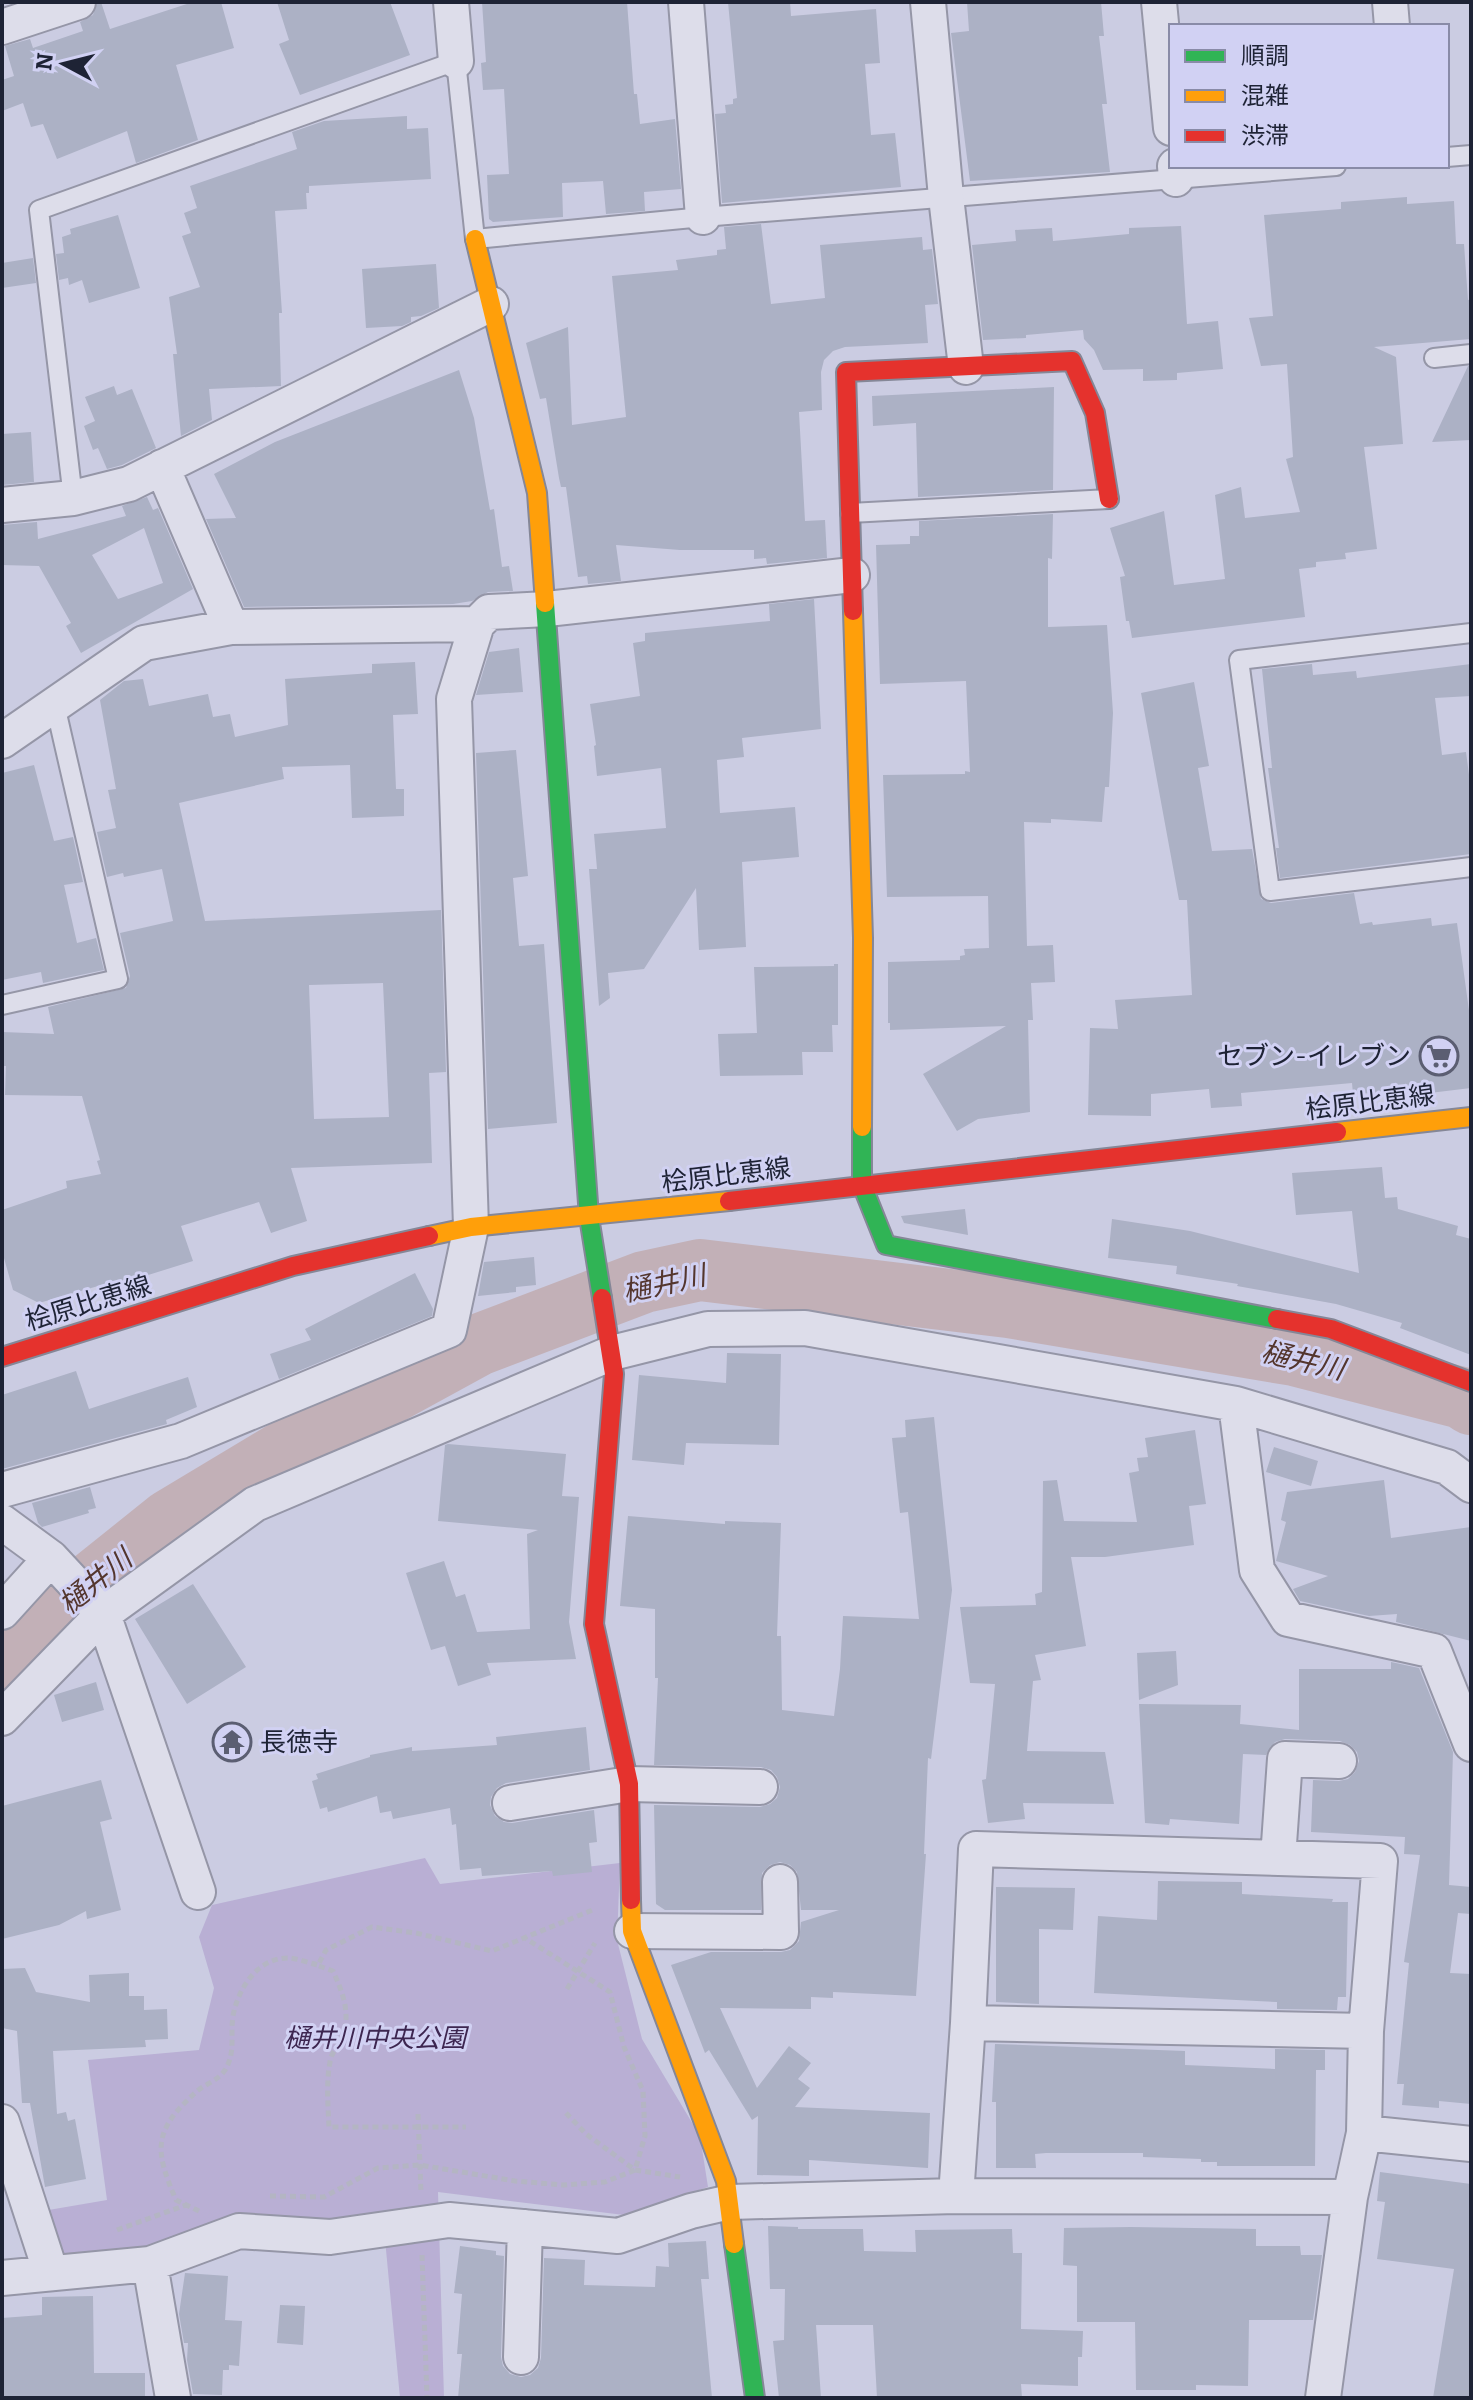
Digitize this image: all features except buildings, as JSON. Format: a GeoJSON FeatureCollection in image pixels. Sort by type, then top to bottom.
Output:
{"type":"FeatureCollection","features":[{"type":"Feature","properties":{"kind":"street"},"geometry":{"type":"LineString","coordinates":[[2,27],[78,2]]}},
{"type":"Feature","properties":{"kind":"street"},"geometry":{"type":"LineString","coordinates":[[451,2],[456,61]]}},
{"type":"Feature","properties":{"kind":"street"},"geometry":{"type":"LineString","coordinates":[[686,2],[703,217]]}},
{"type":"Feature","properties":{"kind":"street"},"geometry":{"type":"LineString","coordinates":[[928,2],[966,367]]}},
{"type":"Feature","properties":{"kind":"street"},"geometry":{"type":"LineString","coordinates":[[1159,2],[1169,107]]}},
{"type":"Feature","properties":{"kind":"street"},"geometry":{"type":"LineString","coordinates":[[1390,2],[1392,24]]}},
{"type":"Feature","properties":{"kind":"street"},"geometry":{"type":"LineString","coordinates":[[475,239],[537,493],[589,1217],[614,1374],[594,1624],[629,1784],[632,1931],[726,2181],[755,2398]]}},
{"type":"Feature","properties":{"kind":"street"},"geometry":{"type":"LineString","coordinates":[[2,505],[73,498],[129,484],[491,304]]}},
{"type":"Feature","properties":{"kind":"street"},"geometry":{"type":"LineString","coordinates":[[1109,499],[1095,413],[1072,361],[846,372],[863,938],[862,1185],[886,1245],[1331,1329],[1471,1382]]}},
{"type":"Feature","properties":{"kind":"street"},"geometry":{"type":"LineString","coordinates":[[162,467],[231,627]]}},
{"type":"Feature","properties":{"kind":"street"},"geometry":{"type":"LineString","coordinates":[[2,1490],[181,1441],[449,1330],[471,1227],[454,699],[477,624],[489,612],[547,609],[852,575]]}},
{"type":"Feature","properties":{"kind":"street"},"geometry":{"type":"LineString","coordinates":[[2,741],[144,643],[231,627],[477,624]]}},
{"type":"Feature","properties":{"kind":"street","name":"桧原比恵線"},"geometry":{"type":"LineString","coordinates":[[2,1357],[293,1266],[471,1227],[589,1217],[1471,1117]]}},
{"type":"Feature","properties":{"kind":"street"},"geometry":{"type":"LineString","coordinates":[[2,1718],[103,1614],[255,1504],[612,1353],[708,1329],[805,1328],[1236,1404],[1447,1467],[1471,1485]]}},
{"type":"Feature","properties":{"kind":"street"},"geometry":{"type":"LineString","coordinates":[[1236,1404],[1257,1570],[1288,1619],[1434,1651],[1471,1744]]}},
{"type":"Feature","properties":{"kind":"street"},"geometry":{"type":"LineString","coordinates":[[2,1522],[54,1560],[103,1614],[198,1892]]}},
{"type":"Feature","properties":{"kind":"street"},"geometry":{"type":"LineString","coordinates":[[2,1612],[54,1560]]}},
{"type":"Feature","properties":{"kind":"street"},"geometry":{"type":"LineString","coordinates":[[1278,1858],[1285,1759],[1339,1761]]}},
{"type":"Feature","properties":{"kind":"street"},"geometry":{"type":"LineString","coordinates":[[510,1803],[629,1784],[760,1787]]}},
{"type":"Feature","properties":{"kind":"street"},"geometry":{"type":"LineString","coordinates":[[956,2196],[976,1849],[1380,1861],[1366,2031],[1364,2133],[1350,2197],[1323,2398]]}},
{"type":"Feature","properties":{"kind":"street"},"geometry":{"type":"LineString","coordinates":[[632,1931],[781,1932],[780,1882]]}},
{"type":"Feature","properties":{"kind":"street"},"geometry":{"type":"LineString","coordinates":[[968,2023],[1366,2031]]}},
{"type":"Feature","properties":{"kind":"street"},"geometry":{"type":"LineString","coordinates":[[1364,2133],[1471,2144]]}},
{"type":"Feature","properties":{"kind":"street"},"geometry":{"type":"LineString","coordinates":[[5,2139],[51,2273]]}},
{"type":"Feature","properties":{"kind":"street"},"geometry":{"type":"LineString","coordinates":[[2,2278],[150,2264],[239,2231],[330,2237],[449,2220],[618,2236],[691,2211],[730,2202],[956,2196],[1350,2197]]}},
{"type":"Feature","properties":{"kind":"street"},"geometry":{"type":"LineString","coordinates":[[521,2357],[525,2227]]}},
{"type":"Feature","properties":{"kind":"street"},"geometry":{"type":"LineString","coordinates":[[150,2264],[173,2398]]}},
{"type":"Feature","properties":{"kind":"lane"},"geometry":{"type":"LineString","coordinates":[[73,498],[39,210],[456,61],[475,239],[946,197],[1175,172],[1282,168]]}},
{"type":"Feature","properties":{"kind":"lane"},"geometry":{"type":"LineString","coordinates":[[1449,157],[1471,155]]}},
{"type":"Feature","properties":{"kind":"lane"},"geometry":{"type":"LineString","coordinates":[[1434,358],[1471,354]]}},
{"type":"Feature","properties":{"kind":"lane"},"geometry":{"type":"LineString","coordinates":[[850,513],[1109,499]]}},
{"type":"Feature","properties":{"kind":"lane"},"geometry":{"type":"LineString","coordinates":[[1471,633],[1239,660],[1270,891],[1471,867]]}},
{"type":"Feature","properties":{"kind":"lane"},"geometry":{"type":"LineString","coordinates":[[2,1005],[118,979],[55,705]]}},
{"type":"Feature","properties":{"kind":"path"},"geometry":{"type":"LineString","coordinates":[[318,1965],[326,1950],[372,1927],[416,1933],[492,1951],[598,1907]]}},
{"type":"Feature","properties":{"kind":"path"},"geometry":{"type":"LineString","coordinates":[[525,1938],[610,1992],[624,2047],[643,2091],[645,2136],[635,2170]]}},
{"type":"Feature","properties":{"kind":"path"},"geometry":{"type":"LineString","coordinates":[[567,1989],[598,1939]]}},
{"type":"Feature","properties":{"kind":"path"},"geometry":{"type":"LineString","coordinates":[[213,2208],[200,2211],[176,2200],[163,2169],[159,2143],[169,2122],[197,2090],[223,2074],[232,2055],[233,2016],[245,1982],[267,1963],[288,1958],[318,1965],[333,1971],[341,1987],[347,2013],[342,2038],[330,2058],[327,2081],[329,2127],[466,2127]]}},
{"type":"Feature","properties":{"kind":"path"},"geometry":{"type":"LineString","coordinates":[[566,2113],[586,2134],[635,2170],[681,2177]]}},
{"type":"Feature","properties":{"kind":"path"},"geometry":{"type":"LineString","coordinates":[[418,2114],[421,2194]]}},
{"type":"Feature","properties":{"kind":"path"},"geometry":{"type":"LineString","coordinates":[[266,2196],[324,2197],[378,2168],[420,2165],[515,2181],[564,2185],[605,2182],[635,2170]]}},
{"type":"Feature","properties":{"kind":"path"},"geometry":{"type":"LineString","coordinates":[[130,2227],[187,2205]]}},
{"type":"Feature","properties":{"kind":"path"},"geometry":{"type":"LineString","coordinates":[[422,2248],[427,2398]]}},
{"type":"Feature","properties":{"kind":"green space","name":"樋井川中央公園"},"geometry":{"type":"Polygon","coordinates":[[[425,1858],[440,1884],[620,1863],[617,1940],[642,2039],[700,2136],[708,2187],[624,2215],[438,2192],[444,2398],[400,2398],[383,2218],[342,2227],[268,2215],[152,2257],[51,2273],[31,2213],[107,2200],[88,2060],[199,2050],[214,1988],[199,1937],[212,1905],[425,1858]]]}},
{"type":"Feature","properties":{"kind":"waterway","name":"樋井川"},"geometry":{"type":"LineString","coordinates":[[2,1665],[24,1637],[170,1520],[295,1445],[478,1345],[644,1282],[700,1270],[1008,1307],[1294,1355],[1462,1398],[1471,1404]]}},
{"type":"Feature","properties":{"kind":"traffic: fast"},"geometry":{"type":"LineString","coordinates":[[545,603],[589,1217],[602,1298]]}},
{"type":"Feature","properties":{"kind":"traffic: fast"},"geometry":{"type":"LineString","coordinates":[[862,1127],[862,1185],[886,1245],[1277,1319]]}},
{"type":"Feature","properties":{"kind":"traffic: fast"},"geometry":{"type":"LineString","coordinates":[[734,2244],[755,2398]]}},
{"type":"Feature","properties":{"kind":"traffic: slow"},"geometry":{"type":"LineString","coordinates":[[475,239],[537,493],[545,603]]}},
{"type":"Feature","properties":{"kind":"traffic: slow"},"geometry":{"type":"LineString","coordinates":[[853,611],[863,938],[862,1127]]}},
{"type":"Feature","properties":{"kind":"traffic: slow"},"geometry":{"type":"LineString","coordinates":[[1337,1132],[1471,1117]]}},
{"type":"Feature","properties":{"kind":"traffic: slow"},"geometry":{"type":"LineString","coordinates":[[429,1236],[471,1227],[729,1201]]}},
{"type":"Feature","properties":{"kind":"traffic: slow"},"geometry":{"type":"LineString","coordinates":[[631,1900],[632,1931],[726,2181],[734,2244]]}},
{"type":"Feature","properties":{"kind":"traffic: jam"},"geometry":{"type":"LineString","coordinates":[[853,611],[846,372],[1072,361],[1095,413],[1109,499]]}},
{"type":"Feature","properties":{"kind":"traffic: jam"},"geometry":{"type":"LineString","coordinates":[[729,1201],[1337,1132]]}},
{"type":"Feature","properties":{"kind":"traffic: jam"},"geometry":{"type":"LineString","coordinates":[[2,1357],[293,1266],[429,1236]]}},
{"type":"Feature","properties":{"kind":"traffic: jam"},"geometry":{"type":"LineString","coordinates":[[602,1298],[614,1374],[594,1624],[629,1784],[631,1900]]}},
{"type":"Feature","properties":{"kind":"traffic: jam"},"geometry":{"type":"LineString","coordinates":[[1277,1319],[1331,1329],[1471,1382]]}},
{"type":"Feature","properties":{"kind":"place","name":"セブン-イレブン"},"geometry":{"type":"Point","coordinates":[1439,1056]}},
{"type":"Feature","properties":{"kind":"place","name":"長徳寺"},"geometry":{"type":"Point","coordinates":[232,1742]}}]}
